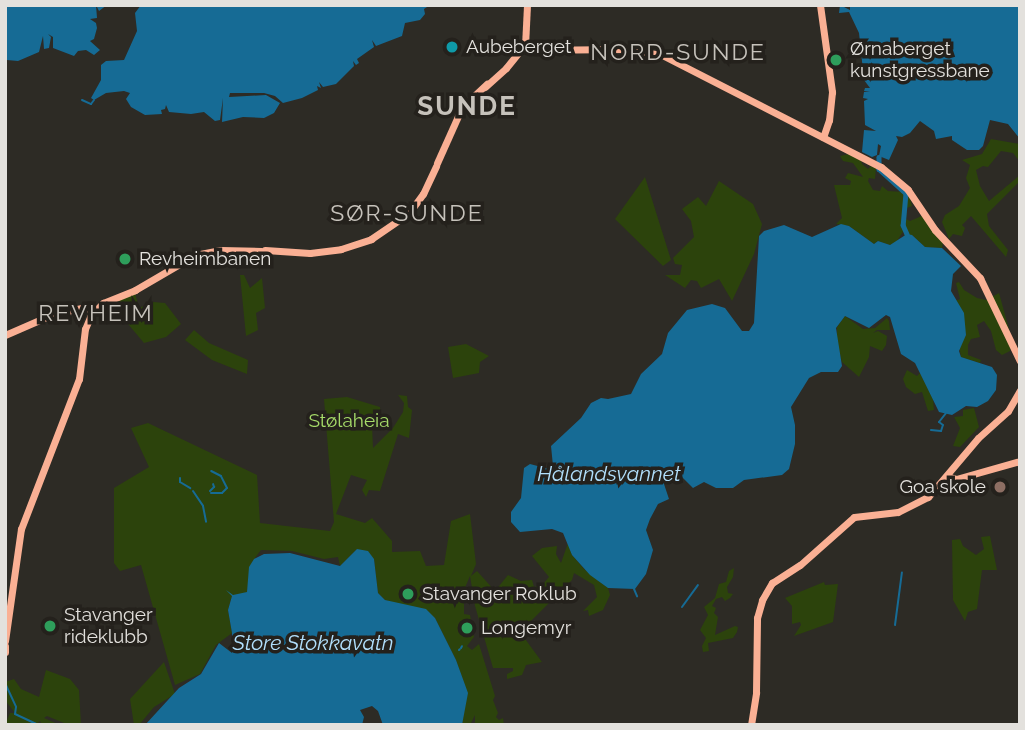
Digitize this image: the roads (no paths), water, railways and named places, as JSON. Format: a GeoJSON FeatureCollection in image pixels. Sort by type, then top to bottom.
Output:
{"type":"FeatureCollection","features":[{"type":"Feature","properties":{"kind":"main road"},"geometry":{"type":"LineString","coordinates":[[6,647],[11,590],[21,528],[73,396],[83,364],[85,328],[93,312],[190,257],[214,251],[325,252],[371,239],[405,215],[422,194],[467,100],[488,85],[524,48],[527,5]]}},
{"type":"Feature","properties":{"kind":"main road"},"geometry":{"type":"LineString","coordinates":[[820,5],[832,92],[829,120],[822,137]]}},
{"type":"Feature","properties":{"kind":"main road"},"geometry":{"type":"LineString","coordinates":[[524,48],[624,49],[662,55],[841,146],[901,183],[934,230],[983,283],[1020,361]]}},
{"type":"Feature","properties":{"kind":"main road"},"geometry":{"type":"LineString","coordinates":[[5,335],[53,314],[85,307],[93,312]]}},
{"type":"Feature","properties":{"kind":"main road"},"geometry":{"type":"LineString","coordinates":[[751,725],[756,692],[757,618],[762,600],[772,583],[800,565],[847,521],[863,514],[894,513],[912,507],[932,494],[978,438],[1008,411],[1020,390]]}},
{"type":"Feature","properties":{"kind":"main road"},"geometry":{"type":"LineString","coordinates":[[947,476],[956,479],[1020,461]]}},
{"type":"Feature","properties":{"kind":"water"},"geometry":{"type":"Polygon","coordinates":[[[5,5],[96,5],[97,18],[90,19],[96,23],[97,28],[94,39],[90,41],[100,50],[94,55],[86,50],[78,51],[74,56],[53,48],[53,37],[48,34],[51,37],[49,48],[44,49],[43,36],[39,52],[18,61],[7,60],[5,5]]]}},
{"type":"Feature","properties":{"kind":"water"},"geometry":{"type":"Polygon","coordinates":[[[96,5],[107,5],[99,11],[96,5]]]}},
{"type":"Feature","properties":{"kind":"water"},"geometry":{"type":"Polygon","coordinates":[[[141,5],[430,5],[424,9],[425,14],[420,20],[405,23],[402,36],[376,46],[372,40],[374,47],[357,59],[359,63],[356,65],[353,61],[354,66],[336,84],[323,87],[319,82],[321,88],[317,86],[318,90],[283,103],[275,96],[264,93],[230,93],[229,97],[266,95],[280,103],[274,113],[264,118],[243,117],[222,122],[223,98],[220,120],[215,121],[204,112],[169,112],[166,105],[165,109],[161,110],[162,114],[145,115],[131,107],[126,99],[130,93],[124,91],[106,93],[94,100],[91,98],[101,80],[101,65],[106,61],[124,60],[137,31],[135,13],[141,5]]]}},
{"type":"Feature","properties":{"kind":"water"},"geometry":{"type":"Polygon","coordinates":[[[840,5],[850,10],[850,5],[1020,5],[1020,139],[1008,124],[990,120],[983,146],[979,150],[967,150],[952,140],[952,136],[936,139],[934,131],[920,121],[910,133],[902,137],[896,136],[898,140],[889,160],[879,156],[881,146],[878,144],[877,155],[872,157],[862,152],[864,130],[876,131],[865,125],[864,101],[868,99],[863,98],[864,92],[870,92],[864,91],[865,88],[870,88],[864,80],[859,33],[849,12],[839,13],[840,5]]]}},
{"type":"Feature","properties":{"kind":"water","name":"Hålandsvannet"},"geometry":{"type":"Polygon","coordinates":[[[841,224],[849,226],[874,244],[878,241],[890,245],[907,234],[912,235],[925,247],[942,248],[961,266],[953,274],[951,291],[964,313],[966,335],[959,351],[961,357],[992,367],[997,375],[996,390],[988,401],[977,407],[966,406],[952,415],[939,412],[915,363],[901,354],[890,317],[886,315],[869,328],[845,316],[836,328],[842,366],[838,372],[821,372],[809,378],[791,407],[795,444],[789,469],[782,475],[744,480],[733,488],[716,488],[704,482],[693,488],[681,476],[672,474],[664,484],[669,499],[658,504],[646,530],[653,550],[646,574],[635,589],[608,588],[590,575],[572,555],[563,533],[552,529],[520,532],[511,522],[511,512],[521,498],[524,468],[530,464],[549,469],[553,466],[551,446],[581,418],[591,403],[601,398],[631,394],[641,374],[662,354],[668,333],[687,310],[712,304],[725,308],[742,331],[749,331],[754,323],[759,236],[764,231],[784,225],[812,237],[841,224]]]}},
{"type":"Feature","properties":{"kind":"water","name":"Store Stokkavatn"},"geometry":{"type":"Polygon","coordinates":[[[357,549],[368,551],[374,559],[378,593],[385,600],[426,609],[435,618],[456,660],[468,693],[462,725],[383,725],[378,711],[372,706],[360,710],[364,717],[362,725],[145,725],[179,688],[201,674],[219,643],[232,653],[228,610],[232,596],[226,590],[233,595],[247,592],[249,567],[254,559],[264,554],[290,553],[340,566],[357,549]]]}},
{"type":"Feature","properties":{"kind":"waterway"},"geometry":{"type":"LineString","coordinates":[[82,100],[91,104],[94,100]]}},
{"type":"Feature","properties":{"kind":"waterway"},"geometry":{"type":"LineString","coordinates":[[879,157],[879,169],[906,193],[903,225],[907,234]]}},
{"type":"Feature","properties":{"kind":"waterway"},"geometry":{"type":"LineString","coordinates":[[931,430],[941,431],[943,425],[939,422],[946,413]]}},
{"type":"Feature","properties":{"kind":"waterway"},"geometry":{"type":"LineString","coordinates":[[211,471],[221,476],[227,488],[222,493],[211,493]]}},
{"type":"Feature","properties":{"kind":"waterway"},"geometry":{"type":"LineString","coordinates":[[180,478],[180,482],[190,488]]}},
{"type":"Feature","properties":{"kind":"waterway"},"geometry":{"type":"LineString","coordinates":[[210,491],[214,487],[213,484]]}},
{"type":"Feature","properties":{"kind":"waterway"},"geometry":{"type":"LineString","coordinates":[[193,491],[203,506],[206,522]]}},
{"type":"Feature","properties":{"kind":"waterway"},"geometry":{"type":"LineString","coordinates":[[895,625],[902,572]]}},
{"type":"Feature","properties":{"kind":"waterway"},"geometry":{"type":"LineString","coordinates":[[682,607],[698,585]]}},
{"type":"Feature","properties":{"kind":"waterway"},"geometry":{"type":"LineString","coordinates":[[634,589],[637,596]]}},
{"type":"Feature","properties":{"kind":"waterway"},"geometry":{"type":"LineString","coordinates":[[5,683],[16,707],[15,714],[36,724]]}},
{"type":"Feature","properties":{"kind":"place","name":"Aubeberget"},"geometry":{"type":"Point","coordinates":[452,47]}},
{"type":"Feature","properties":{"kind":"place","name":"Ørnaberget kunstgressbane"},"geometry":{"type":"Point","coordinates":[836,60]}},
{"type":"Feature","properties":{"kind":"place","name":"Revheimbanen"},"geometry":{"type":"Point","coordinates":[125,259]}},
{"type":"Feature","properties":{"kind":"place","name":"Goa skole"},"geometry":{"type":"Point","coordinates":[1000,487]}},
{"type":"Feature","properties":{"kind":"place","name":"Stavanger Roklub"},"geometry":{"type":"Point","coordinates":[408,594]}},
{"type":"Feature","properties":{"kind":"place","name":"Stavanger rideklubb"},"geometry":{"type":"Point","coordinates":[50,626]}},
{"type":"Feature","properties":{"kind":"place","name":"Longemyr"},"geometry":{"type":"Point","coordinates":[467,628]}},
{"type":"Feature","properties":{"kind":"district","name":"NORD-SUNDE"},"geometry":{"type":"Point","coordinates":[678,52]}},
{"type":"Feature","properties":{"kind":"district","name":"SUNDE"},"geometry":{"type":"Point","coordinates":[467,107]}},
{"type":"Feature","properties":{"kind":"district","name":"SØR-SUNDE"},"geometry":{"type":"Point","coordinates":[407,213]}},
{"type":"Feature","properties":{"kind":"district","name":"REVHEIM"},"geometry":{"type":"Point","coordinates":[96,313]}},
{"type":"Feature","properties":{"kind":"park label","name":"Stølaheia"},"geometry":{"type":"Point","coordinates":[349,421]}}]}
